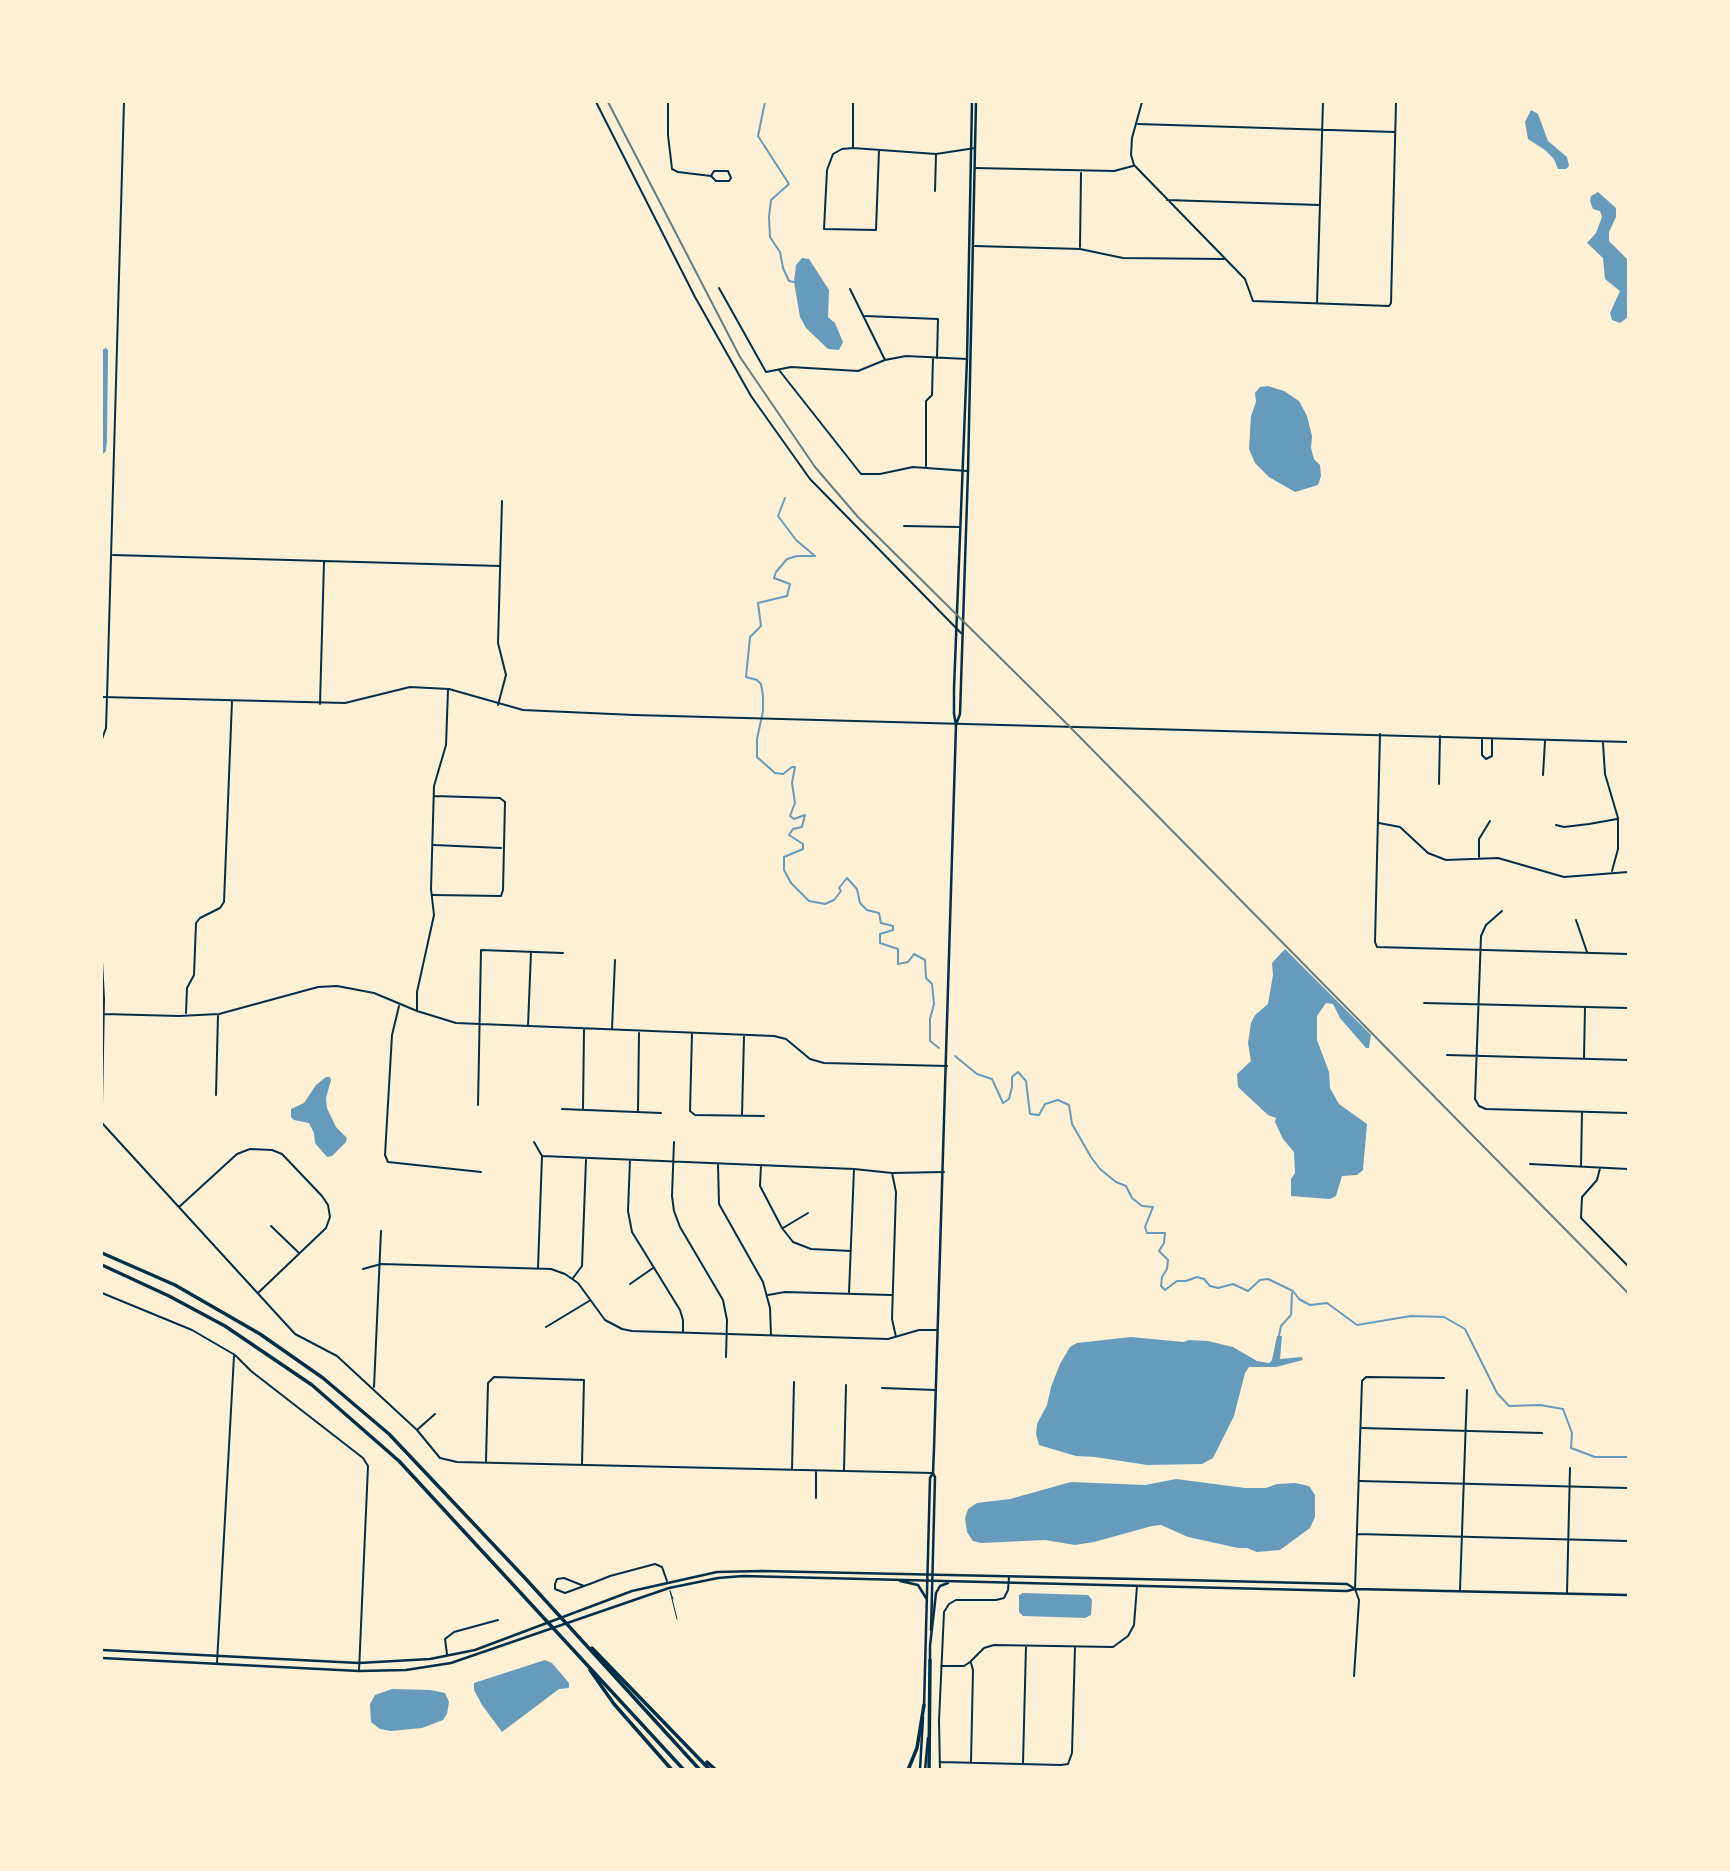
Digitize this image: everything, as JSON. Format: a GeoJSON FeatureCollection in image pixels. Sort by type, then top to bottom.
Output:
{"type":"FeatureCollection","features":[{"type":"Feature","properties":{"kind":"highway"},"geometry":{"type":"LineString","coordinates":[[102,1252],[163,1279],[224,1311],[323,1378],[389,1434],[700,1769]]}},
{"type":"Feature","properties":{"kind":"highway"},"geometry":{"type":"LineString","coordinates":[[102,1265],[225,1326],[312,1385],[398,1461],[684,1769]]}},
{"type":"Feature","properties":{"kind":"highway"},"geometry":{"type":"LineString","coordinates":[[570,1627],[713,1769]]}},
{"type":"Feature","properties":{"kind":"highway"},"geometry":{"type":"LineString","coordinates":[[925,1769],[930,1660]]}},
{"type":"Feature","properties":{"kind":"highway"},"geometry":{"type":"LineString","coordinates":[[587,1665],[614,1704],[672,1769]]}},
{"type":"Feature","properties":{"kind":"highway"},"geometry":{"type":"LineString","coordinates":[[908,1769],[917,1748],[924,1705]]}},
{"type":"Feature","properties":{"kind":"main road"},"geometry":{"type":"LineString","coordinates":[[956,725],[960,714],[974,102]]}},
{"type":"Feature","properties":{"kind":"main road"},"geometry":{"type":"LineString","coordinates":[[930,1660],[933,1473],[956,725],[956,630],[965,471]]}},
{"type":"Feature","properties":{"kind":"main road"},"geometry":{"type":"LineString","coordinates":[[925,1769],[926,1598],[930,1478],[933,1473]]}},
{"type":"Feature","properties":{"kind":"main road"},"geometry":{"type":"LineString","coordinates":[[102,1650],[397,1663],[475,1650],[632,1591],[667,1582],[730,1572],[1348,1584],[1355,1589]]}},
{"type":"Feature","properties":{"kind":"main road"},"geometry":{"type":"LineString","coordinates":[[102,1658],[359,1671],[406,1670],[452,1663],[575,1619],[669,1590],[718,1578],[743,1576],[1629,1595]]}},
{"type":"Feature","properties":{"kind":"main road"},"geometry":{"type":"LineString","coordinates":[[893,1579],[918,1585],[926,1598]]}},
{"type":"Feature","properties":{"kind":"main road"},"geometry":{"type":"LineString","coordinates":[[667,1582],[669,1590]]}},
{"type":"Feature","properties":{"kind":"main road"},"geometry":{"type":"LineString","coordinates":[[930,1646],[936,1593],[940,1586],[952,1582]]}},
{"type":"Feature","properties":{"kind":"main road"},"geometry":{"type":"LineString","coordinates":[[143,1653],[143,1660]]}},
{"type":"Feature","properties":{"kind":"street"},"geometry":{"type":"LineString","coordinates":[[102,739],[106,728],[124,102]]}},
{"type":"Feature","properties":{"kind":"street"},"geometry":{"type":"LineString","coordinates":[[596,102],[695,297],[751,396],[810,479],[962,634]]}},
{"type":"Feature","properties":{"kind":"street"},"geometry":{"type":"LineString","coordinates":[[668,102],[667,126],[672,169],[711,176],[716,180],[729,181],[731,178],[727,171],[714,171],[711,176]]}},
{"type":"Feature","properties":{"kind":"street"},"geometry":{"type":"LineString","coordinates":[[853,102],[853,148]]}},
{"type":"Feature","properties":{"kind":"street"},"geometry":{"type":"LineString","coordinates":[[1142,102],[1131,146],[1134,165],[1245,279],[1253,301],[1389,306],[1396,102]]}},
{"type":"Feature","properties":{"kind":"street"},"geometry":{"type":"LineString","coordinates":[[1317,304],[1323,102]]}},
{"type":"Feature","properties":{"kind":"street"},"geometry":{"type":"LineString","coordinates":[[1136,124],[1396,132]]}},
{"type":"Feature","properties":{"kind":"street"},"geometry":{"type":"LineString","coordinates":[[879,150],[876,230],[824,229],[827,170],[833,154],[842,149],[853,148],[936,154],[973,148]]}},
{"type":"Feature","properties":{"kind":"street"},"geometry":{"type":"LineString","coordinates":[[934,191],[936,154]]}},
{"type":"Feature","properties":{"kind":"street"},"geometry":{"type":"LineString","coordinates":[[973,168],[1114,171],[1134,165]]}},
{"type":"Feature","properties":{"kind":"street"},"geometry":{"type":"LineString","coordinates":[[1080,248],[1081,171]]}},
{"type":"Feature","properties":{"kind":"street"},"geometry":{"type":"LineString","coordinates":[[1166,200],[1320,205]]}},
{"type":"Feature","properties":{"kind":"street"},"geometry":{"type":"LineString","coordinates":[[972,246],[1080,248],[1122,258],[1225,259]]}},
{"type":"Feature","properties":{"kind":"street"},"geometry":{"type":"LineString","coordinates":[[719,288],[766,372],[791,367],[858,371],[885,360],[906,356],[969,359]]}},
{"type":"Feature","properties":{"kind":"street"},"geometry":{"type":"LineString","coordinates":[[850,289],[885,360]]}},
{"type":"Feature","properties":{"kind":"street"},"geometry":{"type":"LineString","coordinates":[[865,316],[938,319],[937,358]]}},
{"type":"Feature","properties":{"kind":"street"},"geometry":{"type":"LineString","coordinates":[[926,468],[926,401],[932,395],[933,357]]}},
{"type":"Feature","properties":{"kind":"street"},"geometry":{"type":"LineString","coordinates":[[778,369],[861,474],[880,474],[906,468],[965,471]]}},
{"type":"Feature","properties":{"kind":"street"},"geometry":{"type":"LineString","coordinates":[[498,705],[506,675],[498,643],[502,501]]}},
{"type":"Feature","properties":{"kind":"street"},"geometry":{"type":"LineString","coordinates":[[905,526],[961,527]]}},
{"type":"Feature","properties":{"kind":"street"},"geometry":{"type":"LineString","coordinates":[[110,555],[500,566]]}},
{"type":"Feature","properties":{"kind":"street"},"geometry":{"type":"LineString","coordinates":[[320,704],[324,561]]}},
{"type":"Feature","properties":{"kind":"street"},"geometry":{"type":"LineString","coordinates":[[102,697],[320,704],[354,702],[410,687],[449,689],[523,710],[956,725],[1629,742]]}},
{"type":"Feature","properties":{"kind":"street"},"geometry":{"type":"LineString","coordinates":[[417,1011],[417,992],[434,915],[434,796],[435,781],[446,745],[449,689]]}},
{"type":"Feature","properties":{"kind":"street"},"geometry":{"type":"LineString","coordinates":[[186,1014],[187,988],[194,975],[196,923],[200,918],[220,908],[224,902],[232,701]]}},
{"type":"Feature","properties":{"kind":"street"},"geometry":{"type":"LineString","coordinates":[[1380,734],[1377,947],[1480,952],[1629,954]]}},
{"type":"Feature","properties":{"kind":"street"},"geometry":{"type":"LineString","coordinates":[[1439,784],[1440,736]]}},
{"type":"Feature","properties":{"kind":"street"},"geometry":{"type":"LineString","coordinates":[[1482,738],[1482,755],[1486,759],[1492,756],[1492,738]]}},
{"type":"Feature","properties":{"kind":"street"},"geometry":{"type":"LineString","coordinates":[[1544,775],[1545,740]]}},
{"type":"Feature","properties":{"kind":"street"},"geometry":{"type":"LineString","coordinates":[[1604,741],[1605,774],[1618,818],[1618,849],[1612,863],[1612,872]]}},
{"type":"Feature","properties":{"kind":"street"},"geometry":{"type":"LineString","coordinates":[[432,895],[500,896],[503,848],[503,799],[434,796]]}},
{"type":"Feature","properties":{"kind":"street"},"geometry":{"type":"LineString","coordinates":[[1556,825],[1564,827],[1618,818]]}},
{"type":"Feature","properties":{"kind":"street"},"geometry":{"type":"LineString","coordinates":[[1479,858],[1479,839],[1490,821]]}},
{"type":"Feature","properties":{"kind":"street"},"geometry":{"type":"LineString","coordinates":[[1379,823],[1400,827],[1419,846],[1438,858],[1453,861],[1503,859],[1560,877],[1629,872]]}},
{"type":"Feature","properties":{"kind":"street"},"geometry":{"type":"LineString","coordinates":[[102,826],[102,849]]}},
{"type":"Feature","properties":{"kind":"street"},"geometry":{"type":"LineString","coordinates":[[433,845],[503,848]]}},
{"type":"Feature","properties":{"kind":"street"},"geometry":{"type":"LineString","coordinates":[[1502,911],[1486,925],[1481,936],[1475,1099],[1479,1106],[1486,1109],[1629,1113]]}},
{"type":"Feature","properties":{"kind":"street"},"geometry":{"type":"LineString","coordinates":[[1576,920],[1587,953]]}},
{"type":"Feature","properties":{"kind":"street"},"geometry":{"type":"LineString","coordinates":[[478,1105],[481,950],[563,953]]}},
{"type":"Feature","properties":{"kind":"street"},"geometry":{"type":"LineString","coordinates":[[528,1027],[531,952]]}},
{"type":"Feature","properties":{"kind":"street"},"geometry":{"type":"LineString","coordinates":[[612,1030],[615,960]]}},
{"type":"Feature","properties":{"kind":"street"},"geometry":{"type":"LineString","coordinates":[[102,961],[102,1105]]}},
{"type":"Feature","properties":{"kind":"street"},"geometry":{"type":"LineString","coordinates":[[104,1014],[219,1014],[330,986],[350,987],[456,1023],[774,1036],[786,1040],[810,1059],[824,1063],[947,1066]]}},
{"type":"Feature","properties":{"kind":"street"},"geometry":{"type":"LineString","coordinates":[[1424,1003],[1629,1008]]}},
{"type":"Feature","properties":{"kind":"street"},"geometry":{"type":"LineString","coordinates":[[399,1004],[392,1035],[385,1155],[388,1162],[481,1172]]}},
{"type":"Feature","properties":{"kind":"street"},"geometry":{"type":"LineString","coordinates":[[1584,1059],[1585,1007]]}},
{"type":"Feature","properties":{"kind":"street"},"geometry":{"type":"LineString","coordinates":[[216,1095],[219,1014]]}},
{"type":"Feature","properties":{"kind":"street"},"geometry":{"type":"LineString","coordinates":[[583,1110],[584,1029]]}},
{"type":"Feature","properties":{"kind":"street"},"geometry":{"type":"LineString","coordinates":[[638,1112],[639,1031]]}},
{"type":"Feature","properties":{"kind":"street"},"geometry":{"type":"LineString","coordinates":[[692,1033],[690,1111],[695,1115],[764,1116]]}},
{"type":"Feature","properties":{"kind":"street"},"geometry":{"type":"LineString","coordinates":[[742,1116],[744,1036]]}},
{"type":"Feature","properties":{"kind":"street"},"geometry":{"type":"LineString","coordinates":[[1447,1055],[1629,1060]]}},
{"type":"Feature","properties":{"kind":"street"},"geometry":{"type":"LineString","coordinates":[[562,1109],[661,1113]]}},
{"type":"Feature","properties":{"kind":"street"},"geometry":{"type":"LineString","coordinates":[[1581,1167],[1582,1112]]}},
{"type":"Feature","properties":{"kind":"street"},"geometry":{"type":"LineString","coordinates":[[102,1123],[295,1334],[337,1356],[417,1430],[440,1458],[457,1462],[933,1473]]}},
{"type":"Feature","properties":{"kind":"street"},"geometry":{"type":"LineString","coordinates":[[534,1142],[542,1156],[538,1269]]}},
{"type":"Feature","properties":{"kind":"street"},"geometry":{"type":"LineString","coordinates":[[674,1142],[673,1203],[677,1221],[721,1295],[727,1315],[726,1357]]}},
{"type":"Feature","properties":{"kind":"street"},"geometry":{"type":"LineString","coordinates":[[179,1206],[240,1152],[250,1149],[276,1151],[285,1156],[328,1205],[330,1217],[326,1228],[257,1294]]}},
{"type":"Feature","properties":{"kind":"street"},"geometry":{"type":"LineString","coordinates":[[542,1156],[854,1169],[892,1173],[944,1172]]}},
{"type":"Feature","properties":{"kind":"street"},"geometry":{"type":"LineString","coordinates":[[573,1278],[582,1266],[586,1159]]}},
{"type":"Feature","properties":{"kind":"street"},"geometry":{"type":"LineString","coordinates":[[630,1160],[629,1223],[682,1314],[683,1333]]}},
{"type":"Feature","properties":{"kind":"street"},"geometry":{"type":"LineString","coordinates":[[718,1163],[719,1204],[760,1275],[767,1296],[771,1336]]}},
{"type":"Feature","properties":{"kind":"street"},"geometry":{"type":"LineString","coordinates":[[1530,1164],[1629,1169]]}},
{"type":"Feature","properties":{"kind":"street"},"geometry":{"type":"LineString","coordinates":[[761,1165],[760,1186],[782,1228],[793,1242],[806,1247],[851,1251]]}},
{"type":"Feature","properties":{"kind":"street"},"geometry":{"type":"LineString","coordinates":[[1600,1168],[1597,1180],[1582,1197],[1581,1218],[1629,1266]]}},
{"type":"Feature","properties":{"kind":"street"},"geometry":{"type":"LineString","coordinates":[[849,1294],[854,1169]]}},
{"type":"Feature","properties":{"kind":"street"},"geometry":{"type":"LineString","coordinates":[[892,1173],[896,1192],[892,1322],[896,1339]]}},
{"type":"Feature","properties":{"kind":"street"},"geometry":{"type":"LineString","coordinates":[[782,1228],[807,1213]]}},
{"type":"Feature","properties":{"kind":"street"},"geometry":{"type":"LineString","coordinates":[[271,1226],[299,1254]]}},
{"type":"Feature","properties":{"kind":"street"},"geometry":{"type":"LineString","coordinates":[[374,1388],[381,1231]]}},
{"type":"Feature","properties":{"kind":"street"},"geometry":{"type":"LineString","coordinates":[[363,1269],[381,1264],[558,1271],[573,1278],[605,1321],[622,1329],[896,1339],[919,1330],[938,1330]]}},
{"type":"Feature","properties":{"kind":"street"},"geometry":{"type":"LineString","coordinates":[[630,1284],[653,1268]]}},
{"type":"Feature","properties":{"kind":"street"},"geometry":{"type":"LineString","coordinates":[[767,1296],[785,1292],[892,1295]]}},
{"type":"Feature","properties":{"kind":"street"},"geometry":{"type":"LineString","coordinates":[[102,1293],[192,1330],[235,1355],[251,1371],[363,1458],[368,1466],[359,1671]]}},
{"type":"Feature","properties":{"kind":"street"},"geometry":{"type":"LineString","coordinates":[[546,1328],[589,1300]]}},
{"type":"Feature","properties":{"kind":"street"},"geometry":{"type":"LineString","coordinates":[[217,1663],[235,1355]]}},
{"type":"Feature","properties":{"kind":"street"},"geometry":{"type":"LineString","coordinates":[[486,1462],[489,1379],[494,1377],[584,1380],[582,1464]]}},
{"type":"Feature","properties":{"kind":"street"},"geometry":{"type":"LineString","coordinates":[[1354,1676],[1359,1600],[1355,1589],[1363,1378],[1444,1378]]}},
{"type":"Feature","properties":{"kind":"street"},"geometry":{"type":"LineString","coordinates":[[792,1470],[794,1382]]}},
{"type":"Feature","properties":{"kind":"street"},"geometry":{"type":"LineString","coordinates":[[844,1471],[846,1385]]}},
{"type":"Feature","properties":{"kind":"street"},"geometry":{"type":"LineString","coordinates":[[882,1388],[936,1390]]}},
{"type":"Feature","properties":{"kind":"street"},"geometry":{"type":"LineString","coordinates":[[1460,1591],[1467,1390]]}},
{"type":"Feature","properties":{"kind":"street"},"geometry":{"type":"LineString","coordinates":[[417,1430],[435,1414]]}},
{"type":"Feature","properties":{"kind":"street"},"geometry":{"type":"LineString","coordinates":[[1360,1428],[1542,1433]]}},
{"type":"Feature","properties":{"kind":"street"},"geometry":{"type":"LineString","coordinates":[[1567,1594],[1570,1468]]}},
{"type":"Feature","properties":{"kind":"street"},"geometry":{"type":"LineString","coordinates":[[816,1470],[816,1498]]}},
{"type":"Feature","properties":{"kind":"street"},"geometry":{"type":"LineString","coordinates":[[1358,1481],[1629,1488]]}},
{"type":"Feature","properties":{"kind":"street"},"geometry":{"type":"LineString","coordinates":[[1356,1534],[1629,1541]]}},
{"type":"Feature","properties":{"kind":"street"},"geometry":{"type":"LineString","coordinates":[[584,1586],[564,1578],[557,1579],[555,1589],[565,1593],[655,1564],[662,1567],[667,1582]]}},
{"type":"Feature","properties":{"kind":"street"},"geometry":{"type":"LineString","coordinates":[[940,1769],[942,1619],[946,1608],[956,1601],[1000,1600],[1007,1595],[1009,1577]]}},
{"type":"Feature","properties":{"kind":"street"},"geometry":{"type":"LineString","coordinates":[[941,1666],[964,1666],[989,1646],[1113,1647],[1128,1636],[1134,1625],[1137,1586]]}},
{"type":"Feature","properties":{"kind":"street"},"geometry":{"type":"LineString","coordinates":[[448,1656],[445,1639],[454,1632],[498,1620]]}},
{"type":"Feature","properties":{"kind":"street"},"geometry":{"type":"LineString","coordinates":[[1023,1765],[1026,1645]]}},
{"type":"Feature","properties":{"kind":"street"},"geometry":{"type":"LineString","coordinates":[[940,1762],[1068,1764],[1072,1753],[1074,1646]]}},
{"type":"Feature","properties":{"kind":"street"},"geometry":{"type":"LineString","coordinates":[[971,1662],[971,1763]]}},
{"type":"Feature","properties":{"kind":"lane"},"geometry":{"type":"LineString","coordinates":[[669,1590],[677,1619]]}},
{"type":"Feature","properties":{"kind":"water"},"geometry":{"type":"Polygon","coordinates":[[[1531,110],[1538,114],[1548,141],[1567,157],[1569,166],[1566,169],[1558,169],[1554,159],[1545,150],[1528,139],[1525,122],[1531,110]]]}},
{"type":"Feature","properties":{"kind":"water"},"geometry":{"type":"Polygon","coordinates":[[[1598,192],[1616,208],[1609,241],[1628,260],[1628,317],[1620,323],[1612,320],[1610,313],[1620,291],[1605,279],[1603,258],[1587,243],[1596,233],[1602,217],[1600,211],[1593,209],[1590,201],[1591,196],[1598,192]]]}},
{"type":"Feature","properties":{"kind":"water"},"geometry":{"type":"Polygon","coordinates":[[[802,258],[809,259],[829,290],[828,317],[835,323],[843,342],[839,350],[828,349],[806,328],[800,317],[794,282],[796,265],[802,258]]]}},
{"type":"Feature","properties":{"kind":"water"},"geometry":{"type":"Polygon","coordinates":[[[106,348],[107,440],[103,454],[102,350],[106,348]]]}},
{"type":"Feature","properties":{"kind":"water"},"geometry":{"type":"Polygon","coordinates":[[[1268,386],[1284,391],[1299,401],[1307,416],[1312,436],[1311,448],[1314,459],[1320,465],[1318,485],[1295,492],[1269,477],[1255,463],[1249,449],[1251,416],[1256,402],[1255,393],[1260,387],[1268,386]]]}},
{"type":"Feature","properties":{"kind":"water"},"geometry":{"type":"Polygon","coordinates":[[[1285,949],[1371,1035],[1369,1048],[1366,1048],[1340,1018],[1333,1004],[1326,1003],[1317,1016],[1317,1040],[1329,1072],[1330,1088],[1339,1104],[1367,1124],[1363,1170],[1357,1175],[1342,1176],[1336,1196],[1330,1199],[1291,1196],[1291,1179],[1295,1173],[1294,1152],[1283,1139],[1275,1122],[1276,1118],[1268,1115],[1238,1087],[1237,1074],[1251,1061],[1248,1043],[1251,1023],[1255,1015],[1268,1004],[1273,975],[1272,963],[1285,949]]]}},
{"type":"Feature","properties":{"kind":"water"},"geometry":{"type":"Polygon","coordinates":[[[326,1077],[331,1080],[326,1098],[327,1108],[336,1127],[347,1138],[332,1156],[327,1157],[315,1143],[309,1123],[291,1117],[291,1109],[304,1103],[316,1085],[326,1077]]]}},
{"type":"Feature","properties":{"kind":"water"},"geometry":{"type":"Polygon","coordinates":[[[1277,1336],[1282,1336],[1280,1359],[1302,1357],[1303,1360],[1276,1367],[1249,1367],[1234,1416],[1213,1458],[1202,1464],[1147,1465],[1076,1456],[1039,1445],[1037,1424],[1047,1405],[1060,1364],[1070,1347],[1077,1343],[1131,1337],[1183,1342],[1208,1341],[1233,1347],[1257,1361],[1269,1363],[1277,1336]]]}},
{"type":"Feature","properties":{"kind":"water"},"geometry":{"type":"Polygon","coordinates":[[[1176,1479],[1245,1488],[1295,1483],[1309,1486],[1315,1495],[1315,1517],[1310,1528],[1280,1550],[1257,1552],[1188,1537],[1161,1525],[1075,1545],[1045,1540],[981,1543],[973,1541],[967,1532],[965,1518],[968,1509],[977,1503],[1010,1499],[1071,1482],[1145,1485],[1176,1479]]]}},
{"type":"Feature","properties":{"kind":"water"},"geometry":{"type":"Polygon","coordinates":[[[1019,1595],[1088,1595],[1092,1600],[1091,1615],[1085,1618],[1023,1616],[1019,1612],[1019,1595]]]}},
{"type":"Feature","properties":{"kind":"water"},"geometry":{"type":"Polygon","coordinates":[[[545,1660],[552,1663],[569,1683],[569,1688],[559,1689],[502,1732],[482,1705],[474,1690],[474,1683],[545,1660]]]}},
{"type":"Feature","properties":{"kind":"water"},"geometry":{"type":"Polygon","coordinates":[[[392,1689],[445,1693],[449,1702],[447,1714],[443,1720],[422,1728],[391,1731],[380,1729],[371,1722],[370,1704],[375,1695],[392,1689]]]}},
{"type":"Feature","properties":{"kind":"waterway"},"geometry":{"type":"LineString","coordinates":[[765,102],[758,136],[789,184],[771,200],[770,237],[780,252],[789,281],[794,282]]}},
{"type":"Feature","properties":{"kind":"waterway"},"geometry":{"type":"LineString","coordinates":[[785,498],[778,516],[796,540],[815,556],[787,559],[774,578],[790,584],[787,596],[758,603],[761,626],[750,637],[746,677],[761,684],[763,696],[757,757],[775,773],[783,774],[795,767],[792,783],[795,803],[790,816],[794,819],[805,815],[802,827],[793,829],[789,835],[803,844],[803,849],[784,857],[784,870],[791,883],[809,901],[825,904],[834,900],[847,878],[857,889],[860,903],[867,910],[879,913],[881,923],[893,926],[893,930],[880,934],[880,943],[898,949],[898,964],[908,962],[914,954],[925,960],[926,978],[932,984],[934,1004],[930,1019],[930,1041],[939,1048]]}},
{"type":"Feature","properties":{"kind":"waterway"},"geometry":{"type":"LineString","coordinates":[[955,1056],[977,1074],[992,1079],[1003,1103],[1009,1099],[1012,1077],[1018,1072],[1026,1081],[1030,1114],[1039,1115],[1045,1104],[1058,1100],[1069,1105],[1072,1124],[1100,1169],[1116,1182],[1126,1186],[1132,1198],[1142,1206],[1153,1207],[1145,1227],[1147,1233],[1165,1233],[1164,1243],[1159,1251],[1168,1260],[1161,1286],[1165,1290],[1177,1281],[1197,1277],[1204,1279],[1210,1286],[1218,1288],[1233,1284],[1248,1291],[1260,1280],[1268,1279],[1293,1291],[1299,1299],[1310,1305],[1327,1303],[1357,1325],[1411,1316],[1444,1317],[1465,1329],[1497,1393],[1509,1406],[1540,1405],[1563,1409],[1572,1433],[1571,1448],[1595,1457],[1628,1457]]}},
{"type":"Feature","properties":{"kind":"waterway"},"geometry":{"type":"LineString","coordinates":[[1279,1336],[1281,1326],[1291,1315],[1292,1293]]}},
{"type":"Feature","properties":{"kind":"railway"},"geometry":{"type":"LineString","coordinates":[[608,102],[740,357],[815,467],[858,517],[1062,719],[1628,1293]]}}]}
